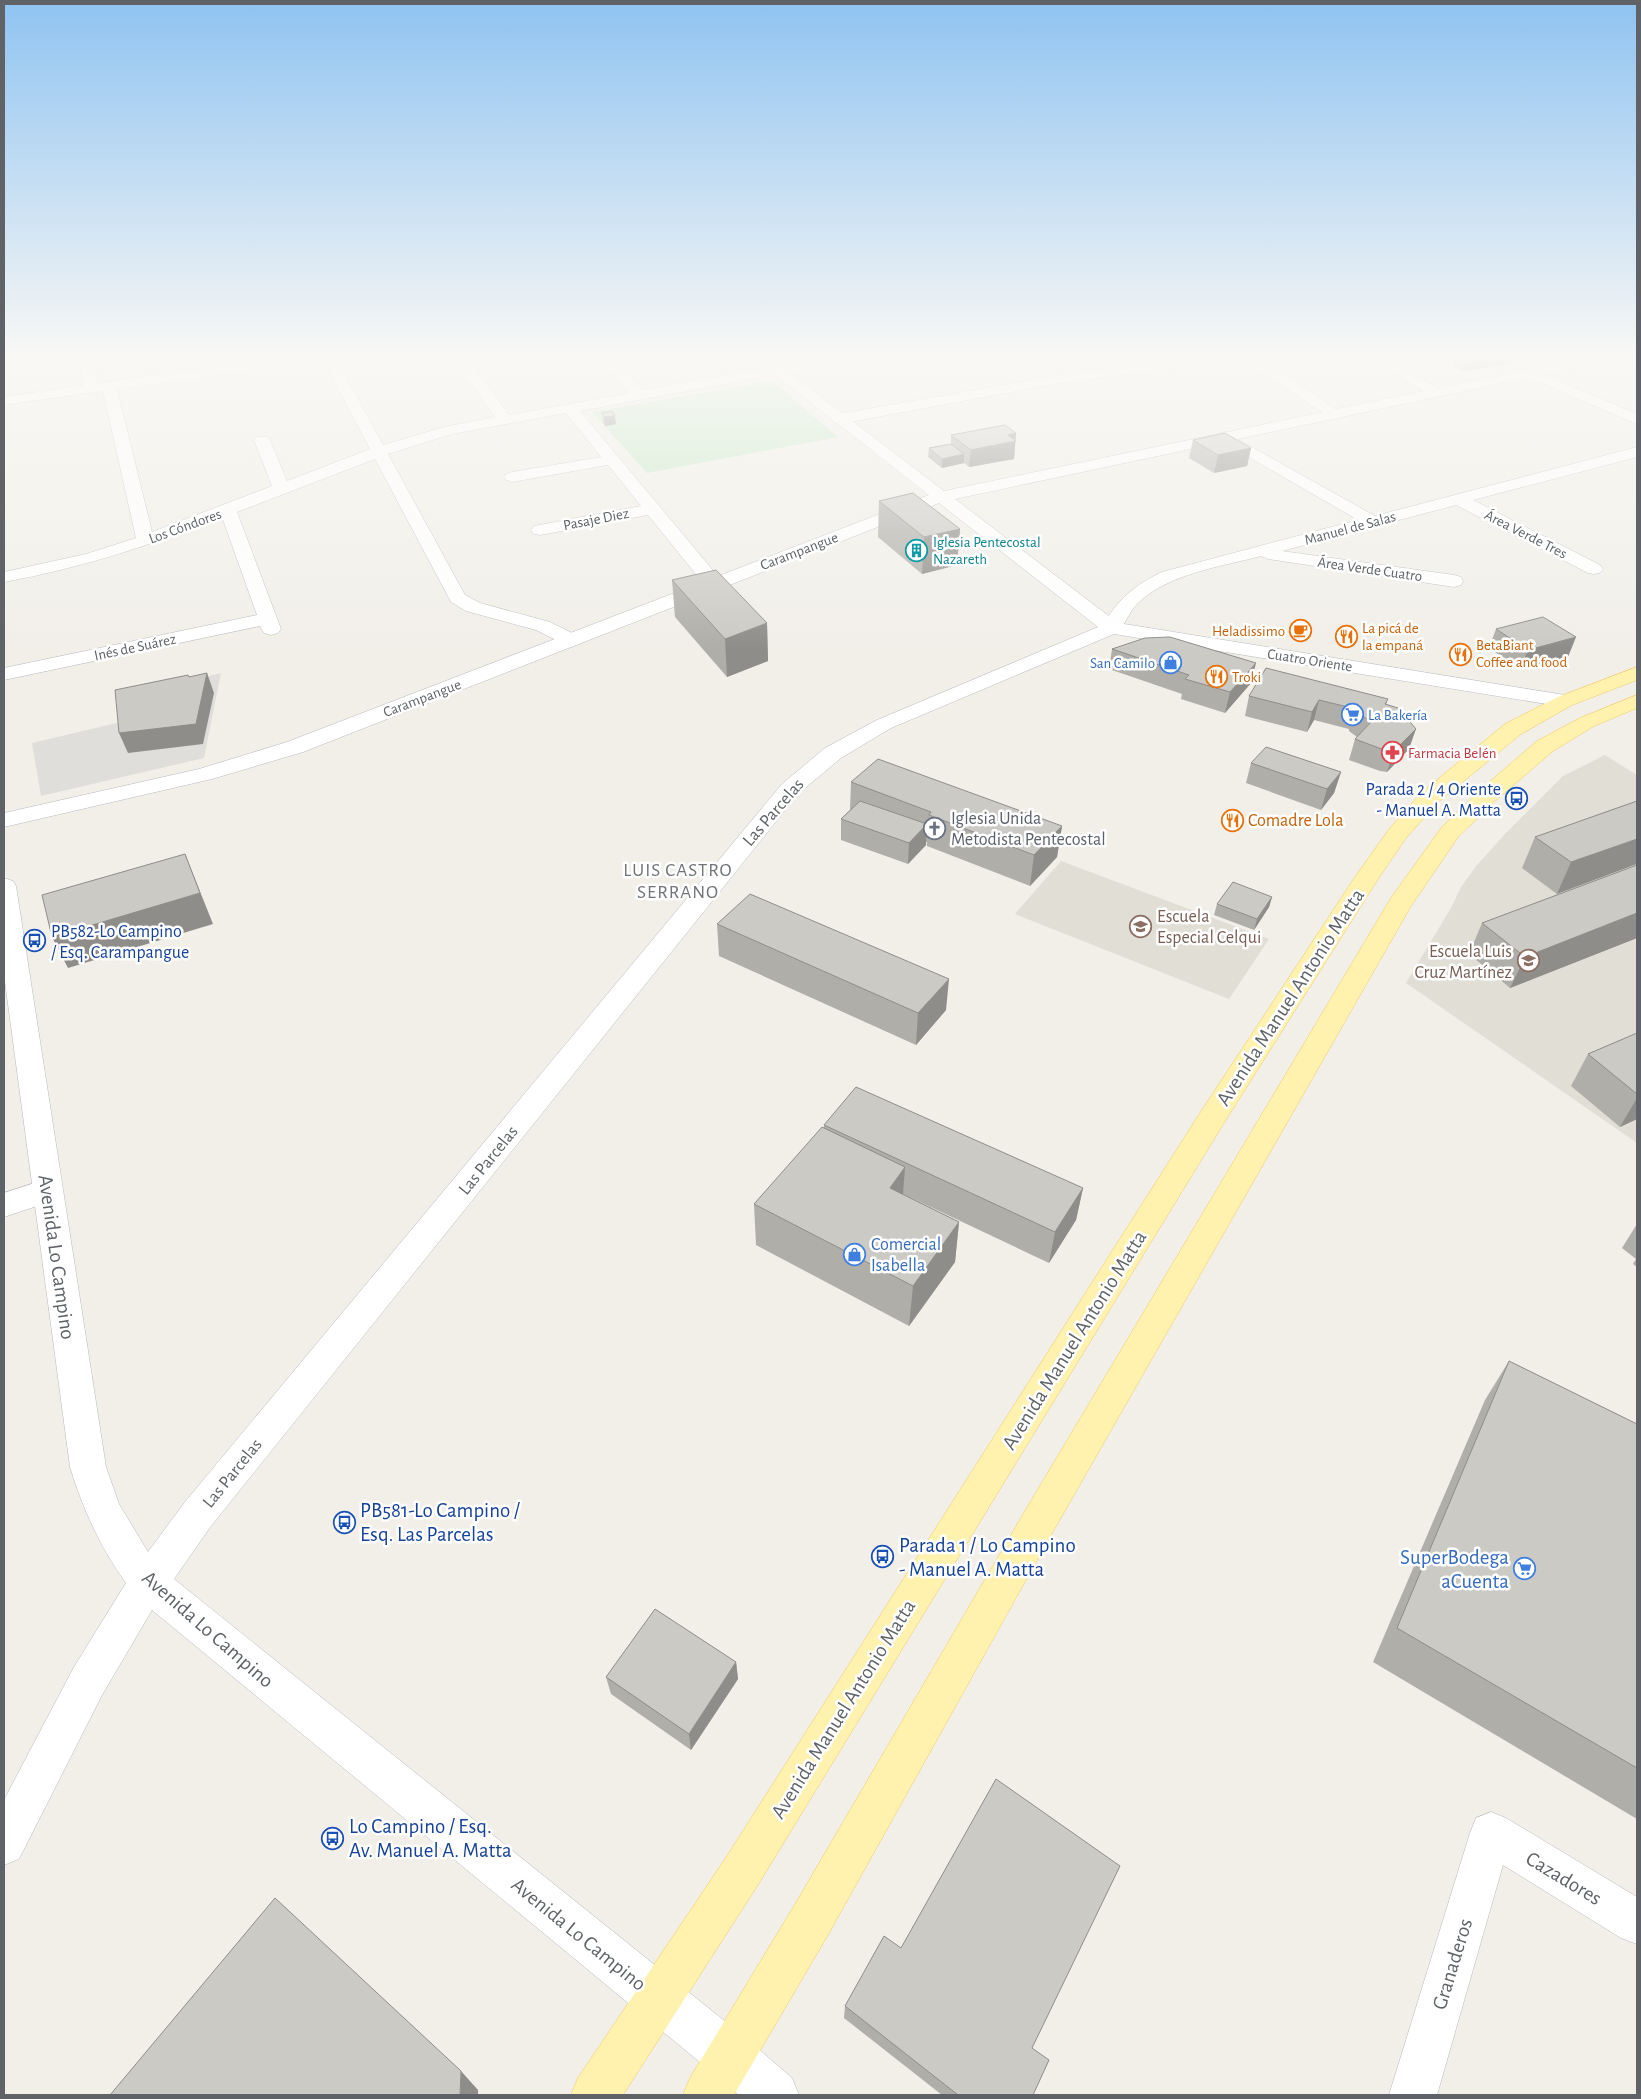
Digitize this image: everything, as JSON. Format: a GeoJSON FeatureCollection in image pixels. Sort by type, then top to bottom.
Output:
{"type":"FeatureCollection","features":[{"type":"Feature","properties":{"kind":"main road","name":"Avenida Manuel Antonio Matta"},"geometry":{"type":"LineString","coordinates":[[595,2095],[744,1868],[1212,1118],[1372,870],[1398,833],[1429,798],[1513,729],[1565,701],[1637,672]]}},
{"type":"Feature","properties":{"kind":"main road"},"geometry":{"type":"LineString","coordinates":[[1565,701],[1630,703]]}},
{"type":"Feature","properties":{"kind":"main road"},"geometry":{"type":"LineString","coordinates":[[707,2095],[813,1917],[1038,1523],[1400,904],[1450,832],[1487,796],[1545,746],[1587,722],[1630,703]]}},
{"type":"Feature","properties":{"kind":"street"},"geometry":{"type":"LineString","coordinates":[[125,453],[145,541]]}},
{"type":"Feature","properties":{"kind":"street"},"geometry":{"type":"LineString","coordinates":[[267,453],[282,490]]}},
{"type":"Feature","properties":{"kind":"street","name":"Los Cóndores"},"geometry":{"type":"LineString","coordinates":[[4,577],[65,564],[145,541],[375,453]]}},
{"type":"Feature","properties":{"kind":"street"},"geometry":{"type":"LineString","coordinates":[[381,453],[458,598],[473,607],[543,626],[571,640]]}},
{"type":"Feature","properties":{"kind":"street"},"geometry":{"type":"LineString","coordinates":[[606,453],[714,584]]}},
{"type":"Feature","properties":{"kind":"street","name":"Cuatro Oriente"},"geometry":{"type":"LineString","coordinates":[[883,453],[1112,628],[1565,701]]}},
{"type":"Feature","properties":{"kind":"street","name":"Carampangue"},"geometry":{"type":"LineString","coordinates":[[4,820],[204,774],[264,758],[940,497],[1150,453]]}},
{"type":"Feature","properties":{"kind":"street"},"geometry":{"type":"LineString","coordinates":[[1254,453],[1374,522]]}},
{"type":"Feature","properties":{"kind":"street","name":"Manuel de Salas"},"geometry":{"type":"LineString","coordinates":[[1112,628],[1126,603],[1151,584],[1180,572],[1633,453]]}},
{"type":"Feature","properties":{"kind":"street"},"geometry":{"type":"LineString","coordinates":[[1614,458],[1637,469]]}},
{"type":"Feature","properties":{"kind":"street"},"geometry":{"type":"LineString","coordinates":[[512,477],[612,460]]}},
{"type":"Feature","properties":{"kind":"street","name":"Área Verde Tres"},"geometry":{"type":"LineString","coordinates":[[1458,499],[1594,569]]}},
{"type":"Feature","properties":{"kind":"street","name":"Pasaje Diez"},"geometry":{"type":"LineString","coordinates":[[540,530],[653,509]]}},
{"type":"Feature","properties":{"kind":"street","name":"Inés de Suárez"},"geometry":{"type":"LineString","coordinates":[[4,674],[269,624],[228,510]]}},
{"type":"Feature","properties":{"kind":"street","name":"Área Verde Cuatro"},"geometry":{"type":"LineString","coordinates":[[1257,553],[1454,581]]}},
{"type":"Feature","properties":{"kind":"street","name":"Las Parcelas"},"geometry":{"type":"LineString","coordinates":[[4,1844],[88,1681],[134,1603],[198,1514],[790,789],[833,753],[884,724],[1112,628]]}},
{"type":"Feature","properties":{"kind":"street","name":"Avenida Lo Campino"},"geometry":{"type":"LineString","coordinates":[[4,886],[88,1467],[105,1516],[124,1551],[149,1583],[776,2095]]}},
{"type":"Feature","properties":{"kind":"street"},"geometry":{"type":"LineString","coordinates":[[4,1205],[47,1191]]}},
{"type":"Feature","properties":{"kind":"street","name":"Cazadores"},"geometry":{"type":"LineString","coordinates":[[1491,1833],[1637,1922]]}},
{"type":"Feature","properties":{"kind":"street","name":"Granaderos"},"geometry":{"type":"LineString","coordinates":[[1413,2095],[1491,1833]]}},
{"type":"Feature","properties":{"kind":"shaded area"},"geometry":{"type":"Polygon","coordinates":[[[221,673],[204,758],[41,796],[32,743],[121,722],[118,699],[221,673]]]}},
{"type":"Feature","properties":{"kind":"shaded area","name":"Escuela Luis Cruz Martínez"},"geometry":{"type":"Polygon","coordinates":[[[1605,755],[1637,775],[1637,1143],[1406,983],[1451,908],[1461,887],[1477,865],[1563,776],[1605,755]]]}},
{"type":"Feature","properties":{"kind":"shaded area","name":"Escuela Especial Celqui"},"geometry":{"type":"Polygon","coordinates":[[[1061,861],[1269,939],[1229,999],[1015,914],[1061,861]]]}},
{"type":"Feature","properties":{"kind":"green space"},"geometry":{"type":"Polygon","coordinates":[[[629,453],[753,453],[647,473],[629,453]]]}},
{"type":"Feature","properties":{"kind":"building"},"geometry":{"type":"Polygon","coordinates":[[[935,453],[964,454],[942,459],[935,453]]]}},
{"type":"Feature","properties":{"kind":"building"},"geometry":{"type":"Polygon","coordinates":[[[913,493],[960,529],[924,537],[879,501],[913,493]]]}},
{"type":"Feature","properties":{"kind":"building"},"geometry":{"type":"Polygon","coordinates":[[[716,570],[767,623],[725,639],[672,580],[716,570]]]}},
{"type":"Feature","properties":{"kind":"building"},"geometry":{"type":"Polygon","coordinates":[[[1543,617],[1576,637],[1528,650],[1496,629],[1543,617]]]}},
{"type":"Feature","properties":{"kind":"building"},"geometry":{"type":"Polygon","coordinates":[[[1170,637],[1256,663],[1230,692],[1185,679],[1189,675],[1112,649],[1145,638],[1170,637]]]}},
{"type":"Feature","properties":{"kind":"building"},"geometry":{"type":"Polygon","coordinates":[[[1266,668],[1388,699],[1385,704],[1398,708],[1416,729],[1394,751],[1387,751],[1355,739],[1371,722],[1355,711],[1356,709],[1319,700],[1312,712],[1249,696],[1266,668]]]}},
{"type":"Feature","properties":{"kind":"building"},"geometry":{"type":"Polygon","coordinates":[[[207,673],[196,724],[119,733],[115,690],[207,673]]]}},
{"type":"Feature","properties":{"kind":"building"},"geometry":{"type":"Polygon","coordinates":[[[1266,747],[1341,772],[1327,789],[1251,763],[1266,747]]]}},
{"type":"Feature","properties":{"kind":"building"},"geometry":{"type":"Polygon","coordinates":[[[878,759],[1062,826],[1034,855],[929,815],[931,812],[851,782],[878,759]]]}},
{"type":"Feature","properties":{"kind":"building"},"geometry":{"type":"Polygon","coordinates":[[[860,801],[927,824],[909,843],[841,819],[860,801]]]}},
{"type":"Feature","properties":{"kind":"building"},"geometry":{"type":"Polygon","coordinates":[[[1637,801],[1637,839],[1571,862],[1535,837],[1637,801]]]}},
{"type":"Feature","properties":{"kind":"building"},"geometry":{"type":"Polygon","coordinates":[[[185,854],[200,893],[52,937],[42,895],[185,854]]]}},
{"type":"Feature","properties":{"kind":"building"},"geometry":{"type":"Polygon","coordinates":[[[1637,865],[1637,913],[1525,957],[1482,923],[1637,865]]]}},
{"type":"Feature","properties":{"kind":"building"},"geometry":{"type":"Polygon","coordinates":[[[1233,882],[1272,897],[1257,919],[1217,904],[1233,882]]]}},
{"type":"Feature","properties":{"kind":"building"},"geometry":{"type":"Polygon","coordinates":[[[750,894],[949,979],[918,1013],[717,924],[750,894]]]}},
{"type":"Feature","properties":{"kind":"building"},"geometry":{"type":"Polygon","coordinates":[[[1637,1033],[1637,1094],[1588,1054],[1637,1033]]]}},
{"type":"Feature","properties":{"kind":"building"},"geometry":{"type":"Polygon","coordinates":[[[856,1087],[1083,1188],[1055,1232],[824,1125],[856,1087]]]}},
{"type":"Feature","properties":{"kind":"building"},"geometry":{"type":"Polygon","coordinates":[[[822,1127],[905,1167],[890,1188],[959,1222],[913,1286],[754,1204],[822,1127]]]}},
{"type":"Feature","properties":{"kind":"building","name":"SuperBodega aCuenta"},"geometry":{"type":"Polygon","coordinates":[[[1509,1361],[1637,1424],[1637,1768],[1397,1628],[1509,1361]]]}},
{"type":"Feature","properties":{"kind":"building"},"geometry":{"type":"Polygon","coordinates":[[[655,1609],[736,1662],[689,1734],[606,1677],[655,1609]]]}},
{"type":"Feature","properties":{"kind":"building"},"geometry":{"type":"Polygon","coordinates":[[[996,1779],[1120,1866],[1032,2048],[1049,2060],[1033,2095],[958,2095],[845,2006],[884,1936],[901,1948],[996,1779]]]}},
{"type":"Feature","properties":{"kind":"building"},"geometry":{"type":"Polygon","coordinates":[[[275,1898],[461,2071],[460,2095],[110,2095],[275,1898]]]}},
{"type":"Feature","properties":{"kind":"place","name":"Iglesia Pentecostal Nazareth"},"geometry":{"type":"Point","coordinates":[917,551]}},
{"type":"Feature","properties":{"kind":"place","name":"Heladissimo"},"geometry":{"type":"Point","coordinates":[1301,631]}},
{"type":"Feature","properties":{"kind":"place","name":"La picá de la empaná"},"geometry":{"type":"Point","coordinates":[1346,637]}},
{"type":"Feature","properties":{"kind":"place","name":"BetaBiant Coffee and food"},"geometry":{"type":"Point","coordinates":[1460,654]}},
{"type":"Feature","properties":{"kind":"place","name":"San Camilo"},"geometry":{"type":"Point","coordinates":[1171,663]}},
{"type":"Feature","properties":{"kind":"place","name":"Troki"},"geometry":{"type":"Point","coordinates":[1216,677]}},
{"type":"Feature","properties":{"kind":"place","name":"La Bakería"},"geometry":{"type":"Point","coordinates":[1352,715]}},
{"type":"Feature","properties":{"kind":"place","name":"Farmacia Belén"},"geometry":{"type":"Point","coordinates":[1392,753]}},
{"type":"Feature","properties":{"kind":"place","name":"Parada 2 / 4 Oriente - Manuel A. Matta"},"geometry":{"type":"Point","coordinates":[1517,799]}},
{"type":"Feature","properties":{"kind":"place","name":"Comadre Lola"},"geometry":{"type":"Point","coordinates":[1232,820]}},
{"type":"Feature","properties":{"kind":"place","name":"Iglesia Unida Metodista Pentecostal"},"geometry":{"type":"Point","coordinates":[935,828]}},
{"type":"Feature","properties":{"kind":"place","name":"Escuela Especial Celqui"},"geometry":{"type":"Point","coordinates":[1141,926]}},
{"type":"Feature","properties":{"kind":"place","name":"PB582-Lo Campino / Esq. Carampangue"},"geometry":{"type":"Point","coordinates":[35,941]}},
{"type":"Feature","properties":{"kind":"place","name":"Escuela Luis Cruz Martínez"},"geometry":{"type":"Point","coordinates":[1528,961]}},
{"type":"Feature","properties":{"kind":"place","name":"Comercial Isabella"},"geometry":{"type":"Point","coordinates":[855,1254]}},
{"type":"Feature","properties":{"kind":"place","name":"PB581-Lo Campino / Esq. Las Parcelas"},"geometry":{"type":"Point","coordinates":[344,1522]}},
{"type":"Feature","properties":{"kind":"place","name":"Parada 1 / Lo Campino - Manuel A. Matta"},"geometry":{"type":"Point","coordinates":[883,1557]}},
{"type":"Feature","properties":{"kind":"place","name":"SuperBodega aCuenta"},"geometry":{"type":"Point","coordinates":[1525,1569]}},
{"type":"Feature","properties":{"kind":"place","name":"Lo Campino / Esq. Av. Manuel A. Matta"},"geometry":{"type":"Point","coordinates":[333,1838]}},
{"type":"Feature","properties":{"kind":"district","name":"LUIS CASTRO SERRANO"},"geometry":{"type":"Point","coordinates":[678,880]}}]}
